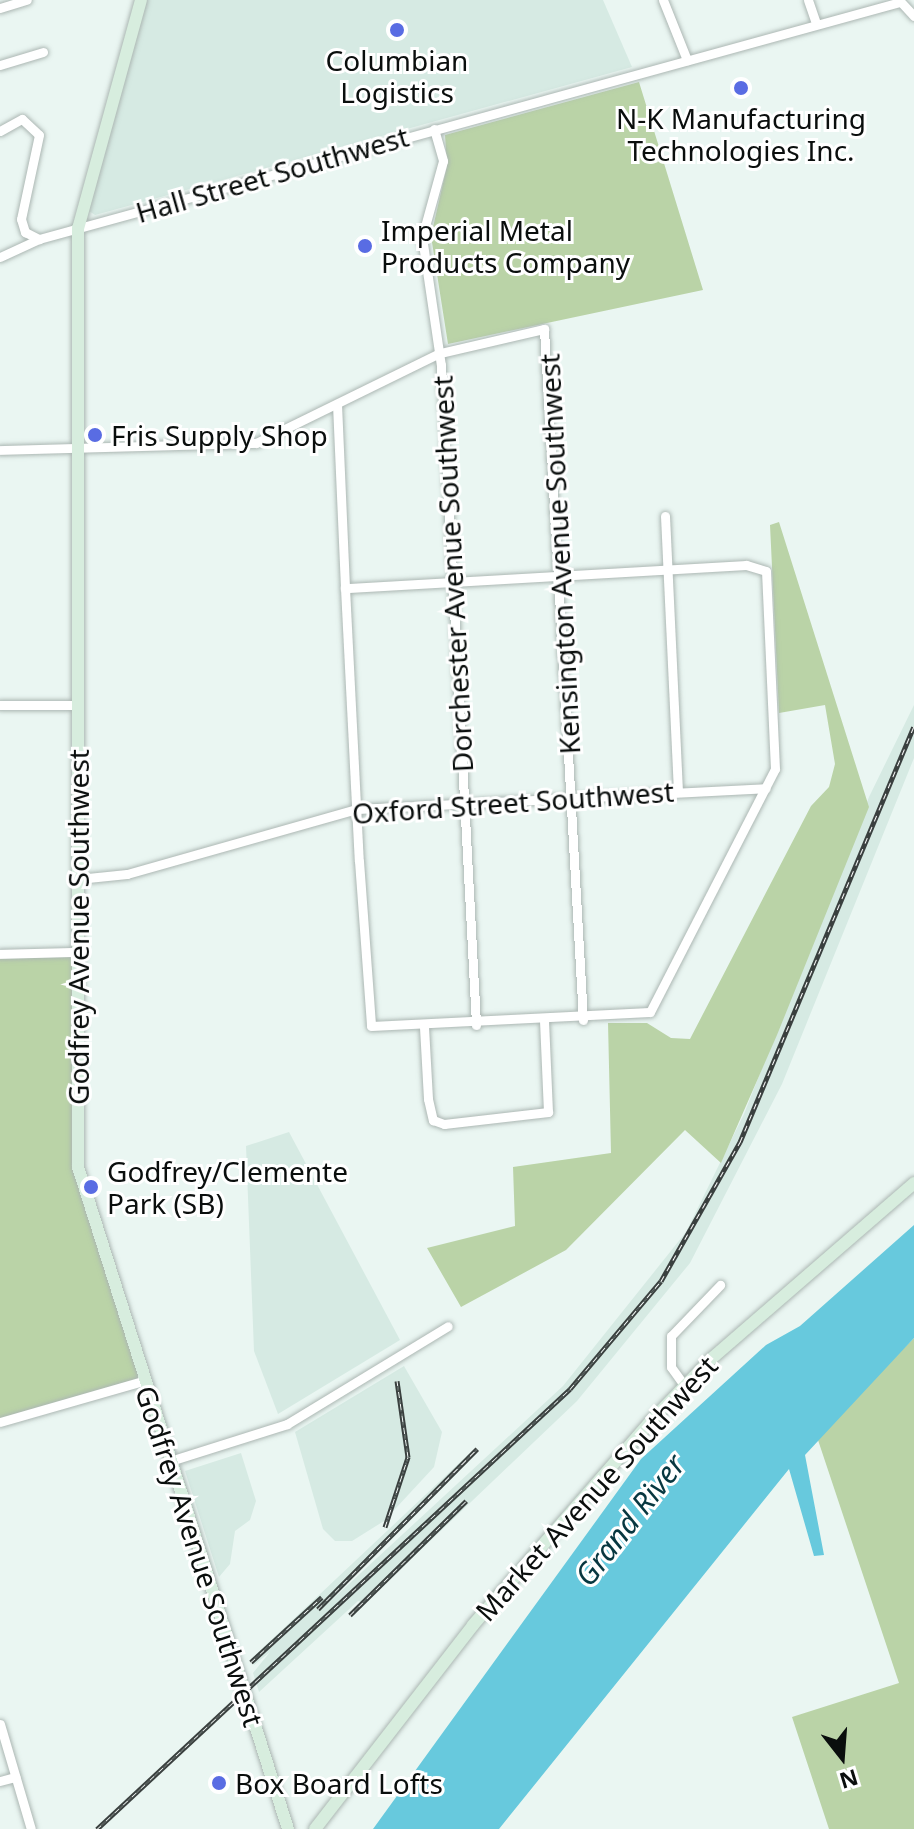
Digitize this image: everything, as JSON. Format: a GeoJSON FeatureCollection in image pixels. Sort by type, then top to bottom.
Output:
{"type":"FeatureCollection","features":[{"type":"Feature","properties":{"kind":"main road","name":"Godfrey Avenue Southwest"},"geometry":{"type":"LineString","coordinates":[[141,0],[78,228],[79,1174],[288,1829]]}},
{"type":"Feature","properties":{"kind":"main road","name":"Market Avenue Southwest"},"geometry":{"type":"LineString","coordinates":[[315,1829],[473,1625],[684,1385],[914,1183]]}},
{"type":"Feature","properties":{"kind":"street"},"geometry":{"type":"LineString","coordinates":[[0,8],[27,0]]}},
{"type":"Feature","properties":{"kind":"street"},"geometry":{"type":"LineString","coordinates":[[663,0],[687,60]]}},
{"type":"Feature","properties":{"kind":"street"},"geometry":{"type":"LineString","coordinates":[[808,0],[816,23]]}},
{"type":"Feature","properties":{"kind":"street"},"geometry":{"type":"LineString","coordinates":[[899,1],[914,16]]}},
{"type":"Feature","properties":{"kind":"street","name":"Hall Street Southwest"},"geometry":{"type":"LineString","coordinates":[[0,257],[39,239],[899,1]]}},
{"type":"Feature","properties":{"kind":"street"},"geometry":{"type":"LineString","coordinates":[[0,65],[43,52]]}},
{"type":"Feature","properties":{"kind":"street"},"geometry":{"type":"LineString","coordinates":[[0,131],[22,119],[39,135],[21,219],[25,232],[39,239]]}},
{"type":"Feature","properties":{"kind":"street","name":"Dorchester Avenue Southwest"},"geometry":{"type":"LineString","coordinates":[[434,129],[443,161],[422,237],[440,353],[476,1025]]}},
{"type":"Feature","properties":{"kind":"street","name":"Kensington Avenue Southwest"},"geometry":{"type":"LineString","coordinates":[[440,353],[544,329],[583,1020]]}},
{"type":"Feature","properties":{"kind":"street"},"geometry":{"type":"LineString","coordinates":[[0,450],[244,446],[440,353]]}},
{"type":"Feature","properties":{"kind":"street"},"geometry":{"type":"LineString","coordinates":[[337,404],[345,588],[357,809],[371,1026],[424,1027],[583,1020],[650,1012],[777,759],[768,582],[761,568],[667,569],[345,588]]}},
{"type":"Feature","properties":{"kind":"street"},"geometry":{"type":"LineString","coordinates":[[665,516],[678,791]]}},
{"type":"Feature","properties":{"kind":"street"},"geometry":{"type":"LineString","coordinates":[[0,705],[78,705]]}},
{"type":"Feature","properties":{"kind":"street","name":"Oxford Street Southwest"},"geometry":{"type":"LineString","coordinates":[[78,879],[127,874],[357,809],[571,795],[765,788]]}},
{"type":"Feature","properties":{"kind":"street"},"geometry":{"type":"LineString","coordinates":[[0,954],[77,952]]}},
{"type":"Feature","properties":{"kind":"street"},"geometry":{"type":"LineString","coordinates":[[424,1027],[433,1120],[548,1112],[544,1021]]}},
{"type":"Feature","properties":{"kind":"street"},"geometry":{"type":"LineString","coordinates":[[684,1385],[671,1367],[671,1336],[720,1285]]}},
{"type":"Feature","properties":{"kind":"street"},"geometry":{"type":"LineString","coordinates":[[170,1461],[287,1424],[448,1326]]}},
{"type":"Feature","properties":{"kind":"street"},"geometry":{"type":"LineString","coordinates":[[0,1422],[143,1381]]}},
{"type":"Feature","properties":{"kind":"street"},"geometry":{"type":"LineString","coordinates":[[0,1724],[31,1829]]}},
{"type":"Feature","properties":{"kind":"street"},"geometry":{"type":"LineString","coordinates":[[0,1781],[15,1777]]}},
{"type":"Feature","properties":{"kind":"shaded area"},"geometry":{"type":"Polygon","coordinates":[[[145,0],[603,0],[632,67],[95,215],[89,211],[145,0]]]}},
{"type":"Feature","properties":{"kind":"shaded area"},"geometry":{"type":"Polygon","coordinates":[[[914,705],[914,758],[782,1084],[690,1263],[577,1401],[365,1603],[358,1601],[259,1692],[253,1673],[270,1652],[254,1665],[250,1660],[474,1449],[323,1608],[563,1386],[686,1232],[744,1114],[869,797],[914,705]]]}},
{"type":"Feature","properties":{"kind":"shaded area"},"geometry":{"type":"Polygon","coordinates":[[[289,1132],[400,1340],[278,1414],[254,1351],[246,1146],[289,1132]]]}},
{"type":"Feature","properties":{"kind":"shaded area"},"geometry":{"type":"Polygon","coordinates":[[[404,1366],[442,1432],[434,1467],[384,1521],[352,1541],[335,1541],[323,1529],[295,1432],[404,1366]]]}},
{"type":"Feature","properties":{"kind":"shaded area"},"geometry":{"type":"Polygon","coordinates":[[[241,1453],[256,1501],[250,1520],[235,1531],[230,1564],[219,1577],[185,1471],[241,1453]]]}},
{"type":"Feature","properties":{"kind":"green space"},"geometry":{"type":"Polygon","coordinates":[[[639,82],[703,290],[448,344],[431,236],[447,166],[445,135],[639,82]]]}},
{"type":"Feature","properties":{"kind":"green space"},"geometry":{"type":"Polygon","coordinates":[[[779,522],[869,807],[777,1035],[721,1163],[685,1130],[566,1250],[461,1307],[427,1248],[515,1226],[513,1167],[611,1153],[608,1023],[647,1023],[671,1038],[690,1039],[811,806],[829,787],[835,764],[825,705],[779,713],[770,525],[779,522]]]}},
{"type":"Feature","properties":{"kind":"green space"},"geometry":{"type":"Polygon","coordinates":[[[77,952],[78,1167],[143,1381],[0,1422],[0,954],[77,952]]]}},
{"type":"Feature","properties":{"kind":"green space"},"geometry":{"type":"Polygon","coordinates":[[[914,1338],[914,1829],[829,1829],[792,1717],[899,1683],[817,1437],[914,1338]]]}},
{"type":"Feature","properties":{"kind":"water","name":"Grand River"},"geometry":{"type":"Polygon","coordinates":[[[914,1225],[914,1338],[805,1455],[824,1555],[814,1556],[789,1469],[499,1829],[373,1829],[641,1459],[766,1345],[800,1326],[914,1225]]]}},
{"type":"Feature","properties":{"kind":"railway"},"geometry":{"type":"LineString","coordinates":[[97,1829],[570,1389],[661,1281],[740,1142],[914,727]]}},
{"type":"Feature","properties":{"kind":"railway"},"geometry":{"type":"LineString","coordinates":[[385,1527],[408,1457],[397,1381]]}},
{"type":"Feature","properties":{"kind":"railway"},"geometry":{"type":"LineString","coordinates":[[318,1609],[477,1449]]}},
{"type":"Feature","properties":{"kind":"railway"},"geometry":{"type":"LineString","coordinates":[[350,1615],[466,1501]]}},
{"type":"Feature","properties":{"kind":"railway"},"geometry":{"type":"LineString","coordinates":[[251,1662],[322,1597]]}},
{"type":"Feature","properties":{"kind":"place","name":"Columbian Logistics"},"geometry":{"type":"Point","coordinates":[397,30]}},
{"type":"Feature","properties":{"kind":"place","name":"N-K Manufacturing Technologies Inc."},"geometry":{"type":"Point","coordinates":[741,88]}},
{"type":"Feature","properties":{"kind":"place","name":"Imperial Metal Products Company"},"geometry":{"type":"Point","coordinates":[365,246]}},
{"type":"Feature","properties":{"kind":"place","name":"Fris Supply Shop"},"geometry":{"type":"Point","coordinates":[95,435]}},
{"type":"Feature","properties":{"kind":"place","name":"Godfrey/Clemente Park (SB)"},"geometry":{"type":"Point","coordinates":[91,1187]}},
{"type":"Feature","properties":{"kind":"place","name":"Box Board Lofts"},"geometry":{"type":"Point","coordinates":[219,1783]}}]}
